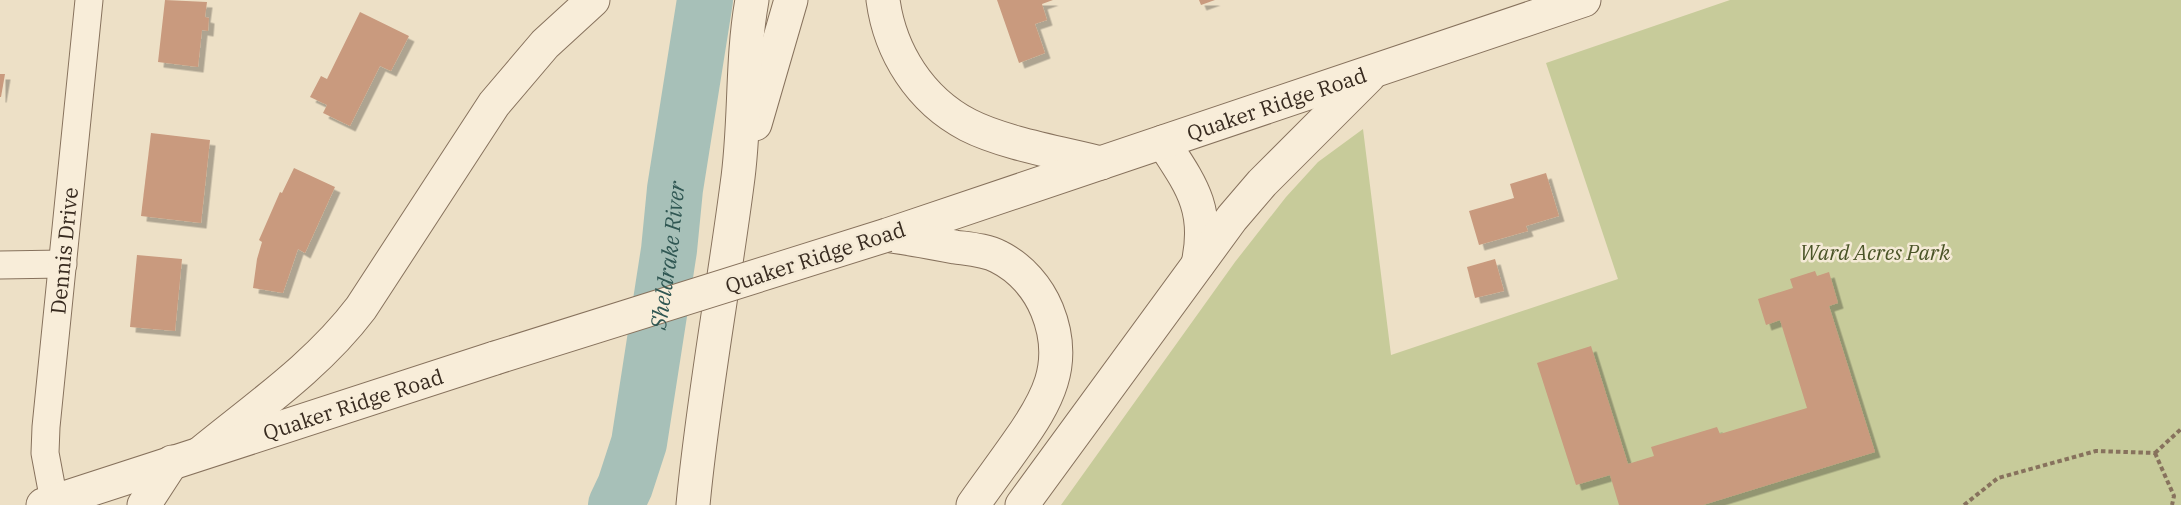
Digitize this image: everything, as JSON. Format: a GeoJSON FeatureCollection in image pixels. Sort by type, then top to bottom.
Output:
{"type":"FeatureCollection","features":[{"type":"Feature","properties":{"kind":"street","name":"Dennis Drive"},"geometry":{"type":"LineString","coordinates":[[51,504],[45,453],[46,427],[89,0]]}},
{"type":"Feature","properties":{"kind":"street"},"geometry":{"type":"LineString","coordinates":[[144,505],[187,457],[320,354],[346,329],[362,308],[494,104],[545,44],[593,0]]}},
{"type":"Feature","properties":{"kind":"street"},"geometry":{"type":"LineString","coordinates":[[693,505],[738,183],[747,27],[752,0]]}},
{"type":"Feature","properties":{"kind":"street"},"geometry":{"type":"LineString","coordinates":[[738,183],[791,0]]}},
{"type":"Feature","properties":{"kind":"street"},"geometry":{"type":"LineString","coordinates":[[883,0],[889,28],[906,68],[923,89],[944,109],[968,124],[996,136],[1101,163]]}},
{"type":"Feature","properties":{"kind":"street","name":"Quaker Ridge Road"},"geometry":{"type":"LineString","coordinates":[[51,504],[187,457],[887,235],[1584,0]]}},
{"type":"Feature","properties":{"kind":"street"},"geometry":{"type":"LineString","coordinates":[[1022,505],[1232,218],[1262,183],[1374,72]]}},
{"type":"Feature","properties":{"kind":"street"},"geometry":{"type":"LineString","coordinates":[[1163,142],[1196,198],[1203,241],[1198,264]]}},
{"type":"Feature","properties":{"kind":"street"},"geometry":{"type":"LineString","coordinates":[[887,235],[978,250],[998,256],[1030,281],[1043,300],[1051,321],[1056,343],[1051,389],[1040,411],[973,505]]}},
{"type":"Feature","properties":{"kind":"street"},"geometry":{"type":"LineString","coordinates":[[0,265],[63,264]]}},
{"type":"Feature","properties":{"kind":"street"},"geometry":{"type":"LineString","coordinates":[[673,505],[702,431]]}},
{"type":"Feature","properties":{"kind":"street"},"geometry":{"type":"LineString","coordinates":[[702,431],[714,505]]}},
{"type":"Feature","properties":{"kind":"path"},"geometry":{"type":"LineString","coordinates":[[1964,505],[1998,477],[2096,451],[2155,453],[2181,429]]}},
{"type":"Feature","properties":{"kind":"path"},"geometry":{"type":"LineString","coordinates":[[2155,453],[2174,496],[2172,505]]}},
{"type":"Feature","properties":{"kind":"green space","name":"Ward Acres Park"},"geometry":{"type":"Polygon","coordinates":[[[1730,0],[2181,0],[2181,505],[1061,505],[1235,262],[1286,197],[1318,162],[1363,129],[1391,355],[1618,279],[1546,63],[1730,0]]]}},
{"type":"Feature","properties":{"kind":"building"},"geometry":{"type":"Polygon","coordinates":[[[165,0],[207,2],[205,17],[209,18],[208,31],[202,30],[198,67],[158,62],[165,0]]]}},
{"type":"Feature","properties":{"kind":"building"},"geometry":{"type":"Polygon","coordinates":[[[997,0],[1053,0],[1042,4],[1047,20],[1035,24],[1045,53],[1019,63],[997,0]]]}},
{"type":"Feature","properties":{"kind":"building"},"geometry":{"type":"Polygon","coordinates":[[[1199,0],[1215,0],[1201,5],[1199,0]]]}},
{"type":"Feature","properties":{"kind":"building"},"geometry":{"type":"Polygon","coordinates":[[[360,12],[409,36],[391,71],[380,66],[350,126],[323,113],[327,105],[310,97],[321,76],[327,79],[360,12]]]}},
{"type":"Feature","properties":{"kind":"building"},"geometry":{"type":"Polygon","coordinates":[[[0,74],[5,74],[1,97],[0,97],[0,74]]]}},
{"type":"Feature","properties":{"kind":"building"},"geometry":{"type":"Polygon","coordinates":[[[151,133],[210,140],[201,223],[141,216],[151,133]]]}},
{"type":"Feature","properties":{"kind":"building"},"geometry":{"type":"Polygon","coordinates":[[[294,168],[335,187],[305,253],[298,249],[283,293],[253,288],[262,242],[259,240],[280,192],[282,193],[294,168]]]}},
{"type":"Feature","properties":{"kind":"building"},"geometry":{"type":"Polygon","coordinates":[[[1546,173],[1559,216],[1526,226],[1528,231],[1479,245],[1469,211],[1514,198],[1510,184],[1546,173]]]}},
{"type":"Feature","properties":{"kind":"building"},"geometry":{"type":"Polygon","coordinates":[[[137,255],[182,259],[175,331],[130,327],[137,255]]]}},
{"type":"Feature","properties":{"kind":"building"},"geometry":{"type":"Polygon","coordinates":[[[1495,259],[1504,291],[1475,298],[1467,267],[1495,259]]]}},
{"type":"Feature","properties":{"kind":"building"},"geometry":{"type":"Polygon","coordinates":[[[1815,271],[1817,276],[1829,272],[1838,303],[1829,306],[1875,452],[1703,505],[1619,505],[1610,475],[1576,485],[1537,363],[1591,346],[1628,464],[1654,456],[1651,447],[1717,427],[1720,434],[1807,408],[1780,320],[1766,325],[1758,299],[1793,288],[1790,279],[1815,271]]]}},
{"type":"Feature","properties":{"kind":"waterway","name":"Sheldrake River"},"geometry":{"type":"LineString","coordinates":[[616,505],[625,486],[639,443],[669,250],[675,189],[705,0]]}}]}
